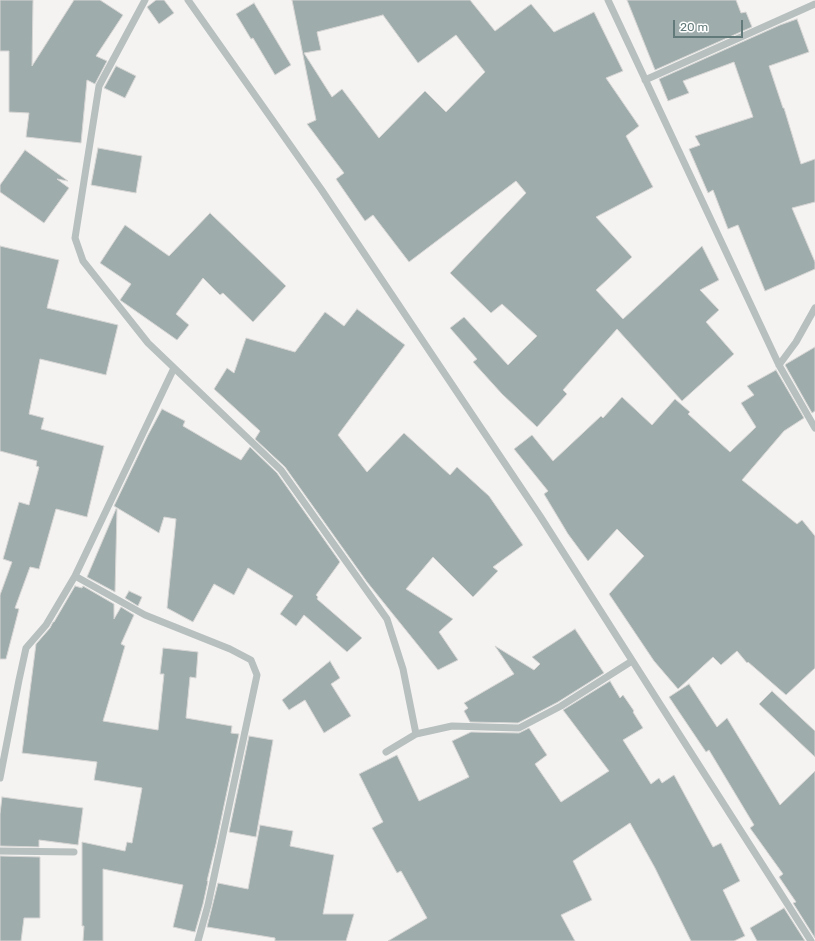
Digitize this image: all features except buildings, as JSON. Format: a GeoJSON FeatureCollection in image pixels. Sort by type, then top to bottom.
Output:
{"type":"FeatureCollection","features":[{"type":"Feature","properties":{"kind":"street"},"geometry":{"type":"LineString","coordinates":[[145,0],[99,86],[75,238],[83,261],[148,343],[280,470],[386,619],[403,669],[416,734]]}},
{"type":"Feature","properties":{"kind":"street"},"geometry":{"type":"LineString","coordinates":[[188,0],[321,189],[540,516],[811,941]]}},
{"type":"Feature","properties":{"kind":"street"},"geometry":{"type":"LineString","coordinates":[[608,0],[779,365],[815,428]]}},
{"type":"Feature","properties":{"kind":"street"},"geometry":{"type":"LineString","coordinates":[[645,80],[815,4]]}},
{"type":"Feature","properties":{"kind":"street"},"geometry":{"type":"LineString","coordinates":[[779,365],[796,342],[815,308]]}},
{"type":"Feature","properties":{"kind":"street"},"geometry":{"type":"LineString","coordinates":[[0,778],[26,648],[46,625],[75,576],[174,368]]}},
{"type":"Feature","properties":{"kind":"street"},"geometry":{"type":"LineString","coordinates":[[75,576],[145,615],[230,649],[252,660],[257,675],[211,890],[198,941]]}},
{"type":"Feature","properties":{"kind":"street"},"geometry":{"type":"LineString","coordinates":[[386,752],[416,734],[452,726],[518,728],[561,706],[632,661]]}},
{"type":"Feature","properties":{"kind":"street"},"geometry":{"type":"LineString","coordinates":[[0,851],[74,852]]}}]}
